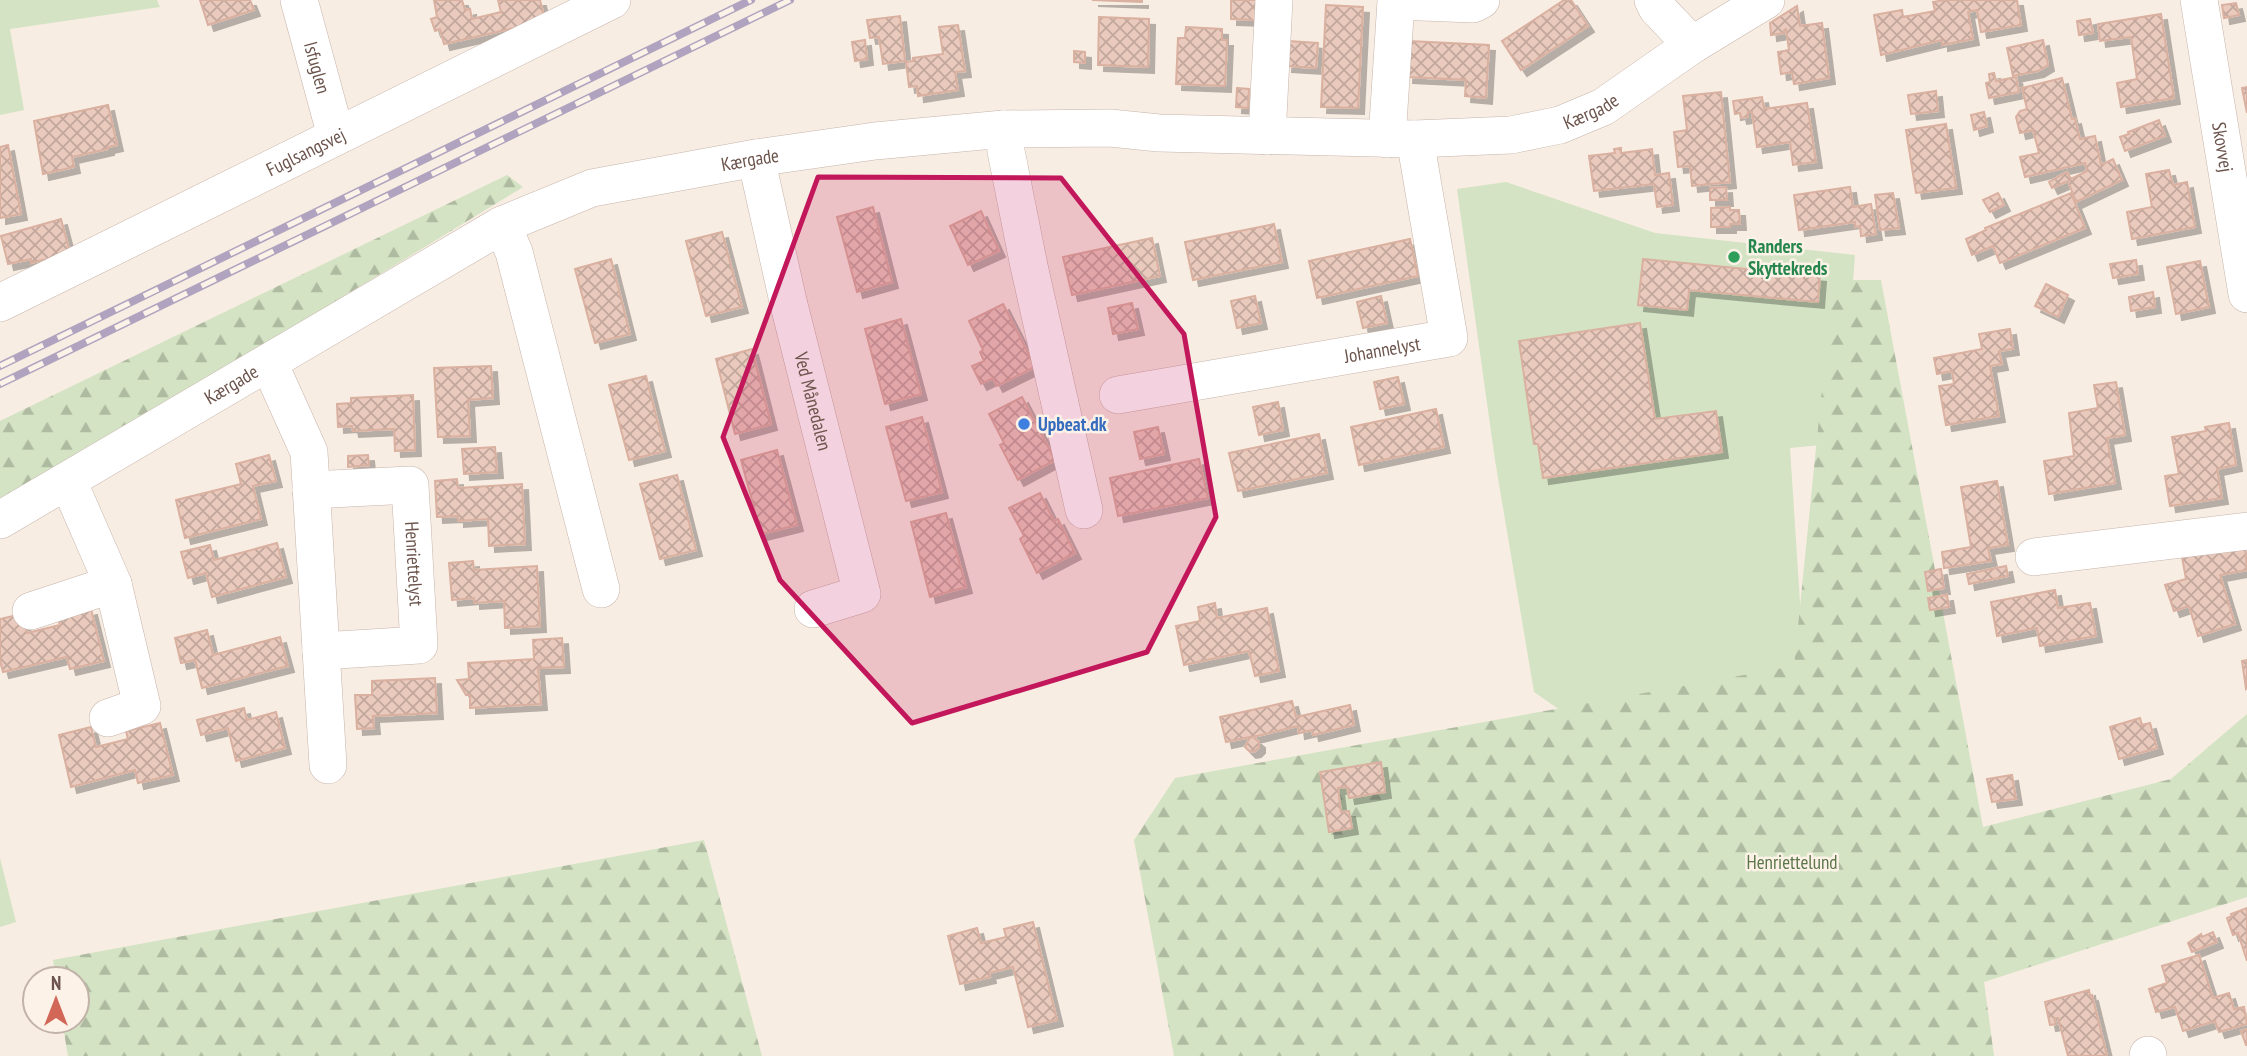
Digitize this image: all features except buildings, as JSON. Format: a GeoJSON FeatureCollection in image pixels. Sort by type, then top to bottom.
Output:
{"type":"FeatureCollection","features":[{"type":"Feature","properties":{"kind":"street","name":"Isfuglen"},"geometry":{"type":"LineString","coordinates":[[299,0],[336,136]]}},
{"type":"Feature","properties":{"kind":"street"},"geometry":{"type":"LineString","coordinates":[[1267,135],[1274,0]]}},
{"type":"Feature","properties":{"kind":"street"},"geometry":{"type":"LineString","coordinates":[[1401,139],[1396,1],[1474,4],[1481,0]]}},
{"type":"Feature","properties":{"kind":"street"},"geometry":{"type":"LineString","coordinates":[[1653,0],[1657,8],[1692,45]]}},
{"type":"Feature","properties":{"kind":"street","name":"Kærgade"},"geometry":{"type":"LineString","coordinates":[[0,520],[502,225],[592,188],[756,158],[875,141],[1004,129],[1110,128],[1159,133],[1401,139],[1511,135],[1560,125],[1603,107],[1692,45],[1766,0]]}},
{"type":"Feature","properties":{"kind":"street","name":"Skovvej"},"geometry":{"type":"LineString","coordinates":[[2199,0],[2247,294]]}},
{"type":"Feature","properties":{"kind":"street","name":"Fuglsangsvej"},"geometry":{"type":"LineString","coordinates":[[0,303],[336,136],[589,5]]}},
{"type":"Feature","properties":{"kind":"street"},"geometry":{"type":"LineString","coordinates":[[1004,129],[1029,266],[1084,510]]}},
{"type":"Feature","properties":{"kind":"street","name":"Johannelyst"},"geometry":{"type":"LineString","coordinates":[[1118,396],[1449,338],[1401,139]]}},
{"type":"Feature","properties":{"kind":"street","name":"Ved Månedalen"},"geometry":{"type":"LineString","coordinates":[[756,158],[793,321],[862,594],[813,608]]}},
{"type":"Feature","properties":{"kind":"street"},"geometry":{"type":"LineString","coordinates":[[502,225],[514,252],[601,589]]}},
{"type":"Feature","properties":{"kind":"street"},"geometry":{"type":"LineString","coordinates":[[269,363],[309,452],[328,765]]}},
{"type":"Feature","properties":{"kind":"street"},"geometry":{"type":"LineString","coordinates":[[68,481],[113,584],[142,706],[108,718]]}},
{"type":"Feature","properties":{"kind":"street","name":"Henriettelyst"},"geometry":{"type":"LineString","coordinates":[[311,490],[410,485],[419,645],[321,651]]}},
{"type":"Feature","properties":{"kind":"street"},"geometry":{"type":"LineString","coordinates":[[2034,556],[2247,531]]}},
{"type":"Feature","properties":{"kind":"street"},"geometry":{"type":"LineString","coordinates":[[31,611],[113,584]]}},
{"type":"Feature","properties":{"kind":"highlighted area"},"geometry":{"type":"Polygon","coordinates":[[[818,177],[1061,178],[1184,334],[1216,517],[1147,652],[912,723],[780,580],[723,437],[818,177]]]}},
{"type":"Feature","properties":{"kind":"green space"},"geometry":{"type":"Polygon","coordinates":[[[0,0],[157,0],[160,7],[10,29],[24,110],[0,115],[0,0]]]}},
{"type":"Feature","properties":{"kind":"green space"},"geometry":{"type":"Polygon","coordinates":[[[507,175],[523,187],[0,506],[0,421],[507,175]]]}},
{"type":"Feature","properties":{"kind":"green space"},"geometry":{"type":"Polygon","coordinates":[[[1506,182],[1655,233],[1855,255],[1841,443],[1790,448],[1804,664],[1586,728],[1534,692],[1495,460],[1457,189],[1506,182]]]}},
{"type":"Feature","properties":{"kind":"green space","name":"Henriettelund"},"geometry":{"type":"Polygon","coordinates":[[[1833,280],[1881,280],[1983,827],[2171,779],[2247,714],[2247,897],[1984,982],[1994,1056],[1174,1056],[1134,840],[1175,778],[1794,666],[1833,280]]]}},
{"type":"Feature","properties":{"kind":"green space"},"geometry":{"type":"Polygon","coordinates":[[[704,840],[762,1056],[68,1056],[64,1035],[91,1035],[91,965],[54,965],[53,960],[704,840]]]}},
{"type":"Feature","properties":{"kind":"green space"},"geometry":{"type":"Polygon","coordinates":[[[0,858],[16,922],[0,927],[0,858]]]}},
{"type":"Feature","properties":{"kind":"railway"},"geometry":{"type":"LineString","coordinates":[[0,366],[751,0]]}},
{"type":"Feature","properties":{"kind":"railway"},"geometry":{"type":"LineString","coordinates":[[0,384],[790,0]]}},
{"type":"Feature","properties":{"kind":"place","name":"Randers Skyttekreds"},"geometry":{"type":"Point","coordinates":[1734,257]}},
{"type":"Feature","properties":{"kind":"place","name":"Upbeat.dk"},"geometry":{"type":"Point","coordinates":[1024,424]}}]}
